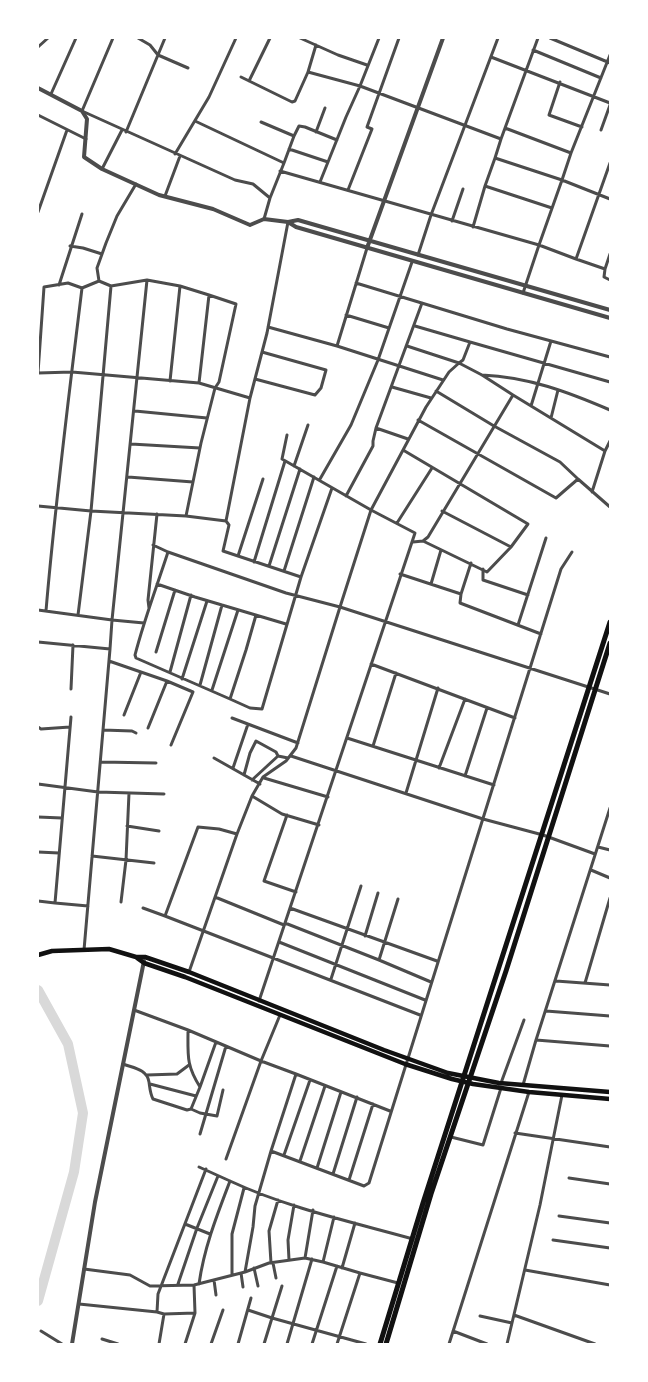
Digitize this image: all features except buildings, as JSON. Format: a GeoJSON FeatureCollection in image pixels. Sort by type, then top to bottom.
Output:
{"type":"FeatureCollection","features":[{"type":"Feature","properties":{"kind":"highway"},"geometry":{"type":"LineString","coordinates":[[386,1344],[610,622]]}},
{"type":"Feature","properties":{"kind":"highway"},"geometry":{"type":"LineString","coordinates":[[380,1344],[413,1239],[549,838],[610,643]]}},
{"type":"Feature","properties":{"kind":"main road"},"geometry":{"type":"LineString","coordinates":[[38,955],[52,951],[109,949],[144,960],[280,1015],[406,1061],[467,1080],[529,1092],[610,1099]]}},
{"type":"Feature","properties":{"kind":"main road"},"geometry":{"type":"LineString","coordinates":[[144,960],[189,972],[406,1061]]}},
{"type":"Feature","properties":{"kind":"main road"},"geometry":{"type":"LineString","coordinates":[[501,1086],[524,1085],[610,1092]]}},
{"type":"Feature","properties":{"kind":"street"},"geometry":{"type":"LineString","coordinates":[[38,47],[48,38]]}},
{"type":"Feature","properties":{"kind":"street"},"geometry":{"type":"LineString","coordinates":[[51,94],[76,38]]}},
{"type":"Feature","properties":{"kind":"street"},"geometry":{"type":"LineString","coordinates":[[82,111],[113,38]]}},
{"type":"Feature","properties":{"kind":"street"},"geometry":{"type":"LineString","coordinates":[[138,38],[150,45],[158,55],[188,68]]}},
{"type":"Feature","properties":{"kind":"street"},"geometry":{"type":"LineString","coordinates":[[102,169],[124,131],[165,38]]}},
{"type":"Feature","properties":{"kind":"street"},"geometry":{"type":"LineString","coordinates":[[175,154],[209,96],[236,38]]}},
{"type":"Feature","properties":{"kind":"street"},"geometry":{"type":"LineString","coordinates":[[250,81],[270,38]]}},
{"type":"Feature","properties":{"kind":"street"},"geometry":{"type":"LineString","coordinates":[[300,38],[338,55],[367,65]]}},
{"type":"Feature","properties":{"kind":"street"},"geometry":{"type":"LineString","coordinates":[[320,182],[379,38]]}},
{"type":"Feature","properties":{"kind":"street"},"geometry":{"type":"LineString","coordinates":[[348,190],[372,129],[367,127],[399,38]]}},
{"type":"Feature","properties":{"kind":"street"},"geometry":{"type":"LineString","coordinates":[[337,346],[383,201],[443,38]]}},
{"type":"Feature","properties":{"kind":"street"},"geometry":{"type":"LineString","coordinates":[[418,256],[431,215],[498,38]]}},
{"type":"Feature","properties":{"kind":"street"},"geometry":{"type":"LineString","coordinates":[[473,227],[504,128],[538,38]]}},
{"type":"Feature","properties":{"kind":"street"},"geometry":{"type":"LineString","coordinates":[[550,38],[609,62]]}},
{"type":"Feature","properties":{"kind":"street"},"geometry":{"type":"LineString","coordinates":[[241,77],[292,102],[295,101],[308,72],[316,45]]}},
{"type":"Feature","properties":{"kind":"street"},"geometry":{"type":"LineString","coordinates":[[533,50],[601,78]]}},
{"type":"Feature","properties":{"kind":"street"},"geometry":{"type":"LineString","coordinates":[[523,294],[571,153],[610,56]]}},
{"type":"Feature","properties":{"kind":"street"},"geometry":{"type":"LineString","coordinates":[[491,57],[560,82],[610,104],[601,130]]}},
{"type":"Feature","properties":{"kind":"street"},"geometry":{"type":"LineString","coordinates":[[308,72],[360,86],[501,138]]}},
{"type":"Feature","properties":{"kind":"street"},"geometry":{"type":"LineString","coordinates":[[560,82],[550,115],[582,127]]}},
{"type":"Feature","properties":{"kind":"street"},"geometry":{"type":"LineString","coordinates":[[38,88],[82,111],[175,154],[236,180],[254,184],[270,198]]}},
{"type":"Feature","properties":{"kind":"street"},"geometry":{"type":"LineString","coordinates":[[316,132],[325,108]]}},
{"type":"Feature","properties":{"kind":"street"},"geometry":{"type":"LineString","coordinates":[[82,111],[87,119],[87,139],[84,157],[102,169],[164,196],[213,209],[250,225],[264,219],[288,222],[298,220],[610,310]]}},
{"type":"Feature","properties":{"kind":"street"},"geometry":{"type":"LineString","coordinates":[[38,115],[87,139]]}},
{"type":"Feature","properties":{"kind":"street"},"geometry":{"type":"LineString","coordinates":[[194,121],[284,163]]}},
{"type":"Feature","properties":{"kind":"street"},"geometry":{"type":"LineString","coordinates":[[262,122],[294,136]]}},
{"type":"Feature","properties":{"kind":"street"},"geometry":{"type":"LineString","coordinates":[[264,219],[280,171],[299,126],[337,140]]}},
{"type":"Feature","properties":{"kind":"street"},"geometry":{"type":"LineString","coordinates":[[504,128],[571,153]]}},
{"type":"Feature","properties":{"kind":"street"},"geometry":{"type":"LineString","coordinates":[[38,212],[67,130]]}},
{"type":"Feature","properties":{"kind":"street"},"geometry":{"type":"LineString","coordinates":[[289,149],[328,162]]}},
{"type":"Feature","properties":{"kind":"street"},"geometry":{"type":"LineString","coordinates":[[164,196],[180,156]]}},
{"type":"Feature","properties":{"kind":"street"},"geometry":{"type":"LineString","coordinates":[[495,158],[562,180],[610,199]]}},
{"type":"Feature","properties":{"kind":"street"},"geometry":{"type":"LineString","coordinates":[[576,258],[610,163]]}},
{"type":"Feature","properties":{"kind":"street"},"geometry":{"type":"LineString","coordinates":[[280,171],[539,245],[605,269]]}},
{"type":"Feature","properties":{"kind":"street"},"geometry":{"type":"LineString","coordinates":[[99,281],[97,268],[102,254],[117,216],[136,184]]}},
{"type":"Feature","properties":{"kind":"street"},"geometry":{"type":"LineString","coordinates":[[486,186],[552,208]]}},
{"type":"Feature","properties":{"kind":"street"},"geometry":{"type":"LineString","coordinates":[[452,221],[463,189]]}},
{"type":"Feature","properties":{"kind":"street"},"geometry":{"type":"LineString","coordinates":[[59,285],[70,246],[82,214]]}},
{"type":"Feature","properties":{"kind":"street"},"geometry":{"type":"LineString","coordinates":[[288,222],[296,227],[412,262],[610,318]]}},
{"type":"Feature","properties":{"kind":"street"},"geometry":{"type":"LineString","coordinates":[[288,222],[268,327],[250,398],[226,520],[228,525],[223,551],[301,577]]}},
{"type":"Feature","properties":{"kind":"street"},"geometry":{"type":"LineString","coordinates":[[70,246],[102,254]]}},
{"type":"Feature","properties":{"kind":"street"},"geometry":{"type":"LineString","coordinates":[[610,254],[604,278],[610,280]]}},
{"type":"Feature","properties":{"kind":"street"},"geometry":{"type":"LineString","coordinates":[[320,479],[351,425],[378,360],[412,262]]}},
{"type":"Feature","properties":{"kind":"street"},"geometry":{"type":"LineString","coordinates":[[84,950],[112,620],[147,280]]}},
{"type":"Feature","properties":{"kind":"street"},"geometry":{"type":"LineString","coordinates":[[186,516],[207,418],[215,388],[219,382],[236,304],[180,286],[147,280],[111,286],[99,281],[82,288],[68,283],[44,287],[39,329],[38,373],[72,372],[199,383],[215,388],[250,398]]}},
{"type":"Feature","properties":{"kind":"street"},"geometry":{"type":"LineString","coordinates":[[356,282],[401,297],[610,357]]}},
{"type":"Feature","properties":{"kind":"street"},"geometry":{"type":"LineString","coordinates":[[78,615],[91,511],[111,286]]}},
{"type":"Feature","properties":{"kind":"street"},"geometry":{"type":"LineString","coordinates":[[170,381],[180,286]]}},
{"type":"Feature","properties":{"kind":"street"},"geometry":{"type":"LineString","coordinates":[[46,611],[55,507],[82,288]]}},
{"type":"Feature","properties":{"kind":"street"},"geometry":{"type":"LineString","coordinates":[[38,292],[44,293]]}},
{"type":"Feature","properties":{"kind":"street"},"geometry":{"type":"LineString","coordinates":[[199,383],[208,295]]}},
{"type":"Feature","properties":{"kind":"street"},"geometry":{"type":"LineString","coordinates":[[346,496],[373,446],[372,441],[376,428],[422,303]]}},
{"type":"Feature","properties":{"kind":"street"},"geometry":{"type":"LineString","coordinates":[[346,315],[389,328]]}},
{"type":"Feature","properties":{"kind":"street"},"geometry":{"type":"LineString","coordinates":[[414,326],[610,382]]}},
{"type":"Feature","properties":{"kind":"street"},"geometry":{"type":"LineString","coordinates":[[268,327],[337,346],[443,380]]}},
{"type":"Feature","properties":{"kind":"street"},"geometry":{"type":"LineString","coordinates":[[532,406],[551,341]]}},
{"type":"Feature","properties":{"kind":"street"},"geometry":{"type":"LineString","coordinates":[[189,972],[252,796],[263,777],[290,757],[298,743],[371,510],[418,420],[449,372],[463,360],[470,342]]}},
{"type":"Feature","properties":{"kind":"street"},"geometry":{"type":"LineString","coordinates":[[407,346],[459,363],[482,375],[606,451]]}},
{"type":"Feature","properties":{"kind":"street"},"geometry":{"type":"LineString","coordinates":[[255,379],[315,396],[321,388],[326,370],[262,352]]}},
{"type":"Feature","properties":{"kind":"street"},"geometry":{"type":"LineString","coordinates":[[482,375],[508,376],[558,389],[610,410]]}},
{"type":"Feature","properties":{"kind":"street"},"geometry":{"type":"LineString","coordinates":[[392,387],[431,398]]}},
{"type":"Feature","properties":{"kind":"street"},"geometry":{"type":"LineString","coordinates":[[551,418],[558,389]]}},
{"type":"Feature","properties":{"kind":"street"},"geometry":{"type":"LineString","coordinates":[[436,391],[494,426],[560,462],[610,507]]}},
{"type":"Feature","properties":{"kind":"street"},"geometry":{"type":"LineString","coordinates":[[423,541],[428,537],[513,395]]}},
{"type":"Feature","properties":{"kind":"street"},"geometry":{"type":"LineString","coordinates":[[135,411],[207,418]]}},
{"type":"Feature","properties":{"kind":"street"},"geometry":{"type":"LineString","coordinates":[[418,420],[556,498],[578,479]]}},
{"type":"Feature","properties":{"kind":"street"},"geometry":{"type":"LineString","coordinates":[[294,466],[308,425]]}},
{"type":"Feature","properties":{"kind":"street"},"geometry":{"type":"LineString","coordinates":[[376,428],[408,439]]}},
{"type":"Feature","properties":{"kind":"street"},"geometry":{"type":"LineString","coordinates":[[257,1006],[319,825],[414,533],[282,459],[287,435]]}},
{"type":"Feature","properties":{"kind":"street"},"geometry":{"type":"LineString","coordinates":[[592,492],[610,441]]}},
{"type":"Feature","properties":{"kind":"street"},"geometry":{"type":"LineString","coordinates":[[131,444],[200,448]]}},
{"type":"Feature","properties":{"kind":"street"},"geometry":{"type":"LineString","coordinates":[[402,450],[528,524],[511,547],[487,572],[472,563],[423,541],[412,542]]}},
{"type":"Feature","properties":{"kind":"street"},"geometry":{"type":"LineString","coordinates":[[254,562],[285,461]]}},
{"type":"Feature","properties":{"kind":"street"},"geometry":{"type":"LineString","coordinates":[[397,523],[432,468]]}},
{"type":"Feature","properties":{"kind":"street"},"geometry":{"type":"LineString","coordinates":[[269,566],[300,469]]}},
{"type":"Feature","properties":{"kind":"street"},"geometry":{"type":"LineString","coordinates":[[284,572],[314,476]]}},
{"type":"Feature","properties":{"kind":"street"},"geometry":{"type":"LineString","coordinates":[[128,477],[193,482]]}},
{"type":"Feature","properties":{"kind":"street"},"geometry":{"type":"LineString","coordinates":[[238,556],[263,479]]}},
{"type":"Feature","properties":{"kind":"street"},"geometry":{"type":"LineString","coordinates":[[168,552],[144,623],[135,655],[136,658],[250,708],[262,709],[295,595],[332,488]]}},
{"type":"Feature","properties":{"kind":"street"},"geometry":{"type":"LineString","coordinates":[[38,506],[226,520]]}},
{"type":"Feature","properties":{"kind":"street"},"geometry":{"type":"LineString","coordinates":[[442,511],[511,547]]}},
{"type":"Feature","properties":{"kind":"street"},"geometry":{"type":"LineString","coordinates":[[149,610],[148,600],[157,514]]}},
{"type":"Feature","properties":{"kind":"street"},"geometry":{"type":"LineString","coordinates":[[518,625],[546,538]]}},
{"type":"Feature","properties":{"kind":"street"},"geometry":{"type":"LineString","coordinates":[[153,545],[168,552],[295,595],[385,621],[610,694]]}},
{"type":"Feature","properties":{"kind":"street"},"geometry":{"type":"LineString","coordinates":[[431,584],[441,550]]}},
{"type":"Feature","properties":{"kind":"street"},"geometry":{"type":"LineString","coordinates":[[271,1151],[364,1186],[369,1182],[530,667],[556,592],[561,570],[572,552]]}},
{"type":"Feature","properties":{"kind":"street"},"geometry":{"type":"LineString","coordinates":[[472,563],[461,594],[460,603],[541,634]]}},
{"type":"Feature","properties":{"kind":"street"},"geometry":{"type":"LineString","coordinates":[[483,569],[483,580],[528,595]]}},
{"type":"Feature","properties":{"kind":"street"},"geometry":{"type":"LineString","coordinates":[[400,574],[461,594]]}},
{"type":"Feature","properties":{"kind":"street"},"geometry":{"type":"LineString","coordinates":[[157,584],[286,624]]}},
{"type":"Feature","properties":{"kind":"street"},"geometry":{"type":"LineString","coordinates":[[156,652],[175,590]]}},
{"type":"Feature","properties":{"kind":"street"},"geometry":{"type":"LineString","coordinates":[[170,672],[191,595]]}},
{"type":"Feature","properties":{"kind":"street"},"geometry":{"type":"LineString","coordinates":[[182,679],[207,600]]}},
{"type":"Feature","properties":{"kind":"street"},"geometry":{"type":"LineString","coordinates":[[200,686],[222,605]]}},
{"type":"Feature","properties":{"kind":"street"},"geometry":{"type":"LineString","coordinates":[[38,610],[144,623]]}},
{"type":"Feature","properties":{"kind":"street"},"geometry":{"type":"LineString","coordinates":[[212,690],[238,610]]}},
{"type":"Feature","properties":{"kind":"street"},"geometry":{"type":"LineString","coordinates":[[230,699],[256,615]]}},
{"type":"Feature","properties":{"kind":"street"},"geometry":{"type":"LineString","coordinates":[[38,642],[110,648]]}},
{"type":"Feature","properties":{"kind":"street"},"geometry":{"type":"LineString","coordinates":[[71,689],[73,645]]}},
{"type":"Feature","properties":{"kind":"street"},"geometry":{"type":"LineString","coordinates":[[109,661],[193,692],[170,745]]}},
{"type":"Feature","properties":{"kind":"street"},"geometry":{"type":"LineString","coordinates":[[371,664],[515,718]]}},
{"type":"Feature","properties":{"kind":"street"},"geometry":{"type":"LineString","coordinates":[[124,715],[141,672]]}},
{"type":"Feature","properties":{"kind":"street"},"geometry":{"type":"LineString","coordinates":[[373,746],[396,673]]}},
{"type":"Feature","properties":{"kind":"street"},"geometry":{"type":"LineString","coordinates":[[148,728],[167,681]]}},
{"type":"Feature","properties":{"kind":"street"},"geometry":{"type":"LineString","coordinates":[[406,793],[438,688]]}},
{"type":"Feature","properties":{"kind":"street"},"geometry":{"type":"LineString","coordinates":[[439,768],[464,699]]}},
{"type":"Feature","properties":{"kind":"street"},"geometry":{"type":"LineString","coordinates":[[465,776],[487,708]]}},
{"type":"Feature","properties":{"kind":"street"},"geometry":{"type":"LineString","coordinates":[[55,903],[71,717]]}},
{"type":"Feature","properties":{"kind":"street"},"geometry":{"type":"LineString","coordinates":[[232,718],[298,743]]}},
{"type":"Feature","properties":{"kind":"street"},"geometry":{"type":"LineString","coordinates":[[233,768],[248,724]]}},
{"type":"Feature","properties":{"kind":"street"},"geometry":{"type":"LineString","coordinates":[[38,727],[41,729],[70,727]]}},
{"type":"Feature","properties":{"kind":"street"},"geometry":{"type":"LineString","coordinates":[[103,730],[132,731],[136,733]]}},
{"type":"Feature","properties":{"kind":"street"},"geometry":{"type":"LineString","coordinates":[[347,738],[494,785]]}},
{"type":"Feature","properties":{"kind":"street"},"geometry":{"type":"LineString","coordinates":[[244,775],[250,753],[256,741],[276,752],[278,756]]}},
{"type":"Feature","properties":{"kind":"street"},"geometry":{"type":"LineString","coordinates":[[252,780],[278,756],[290,757],[543,835],[595,854]]}},
{"type":"Feature","properties":{"kind":"street"},"geometry":{"type":"LineString","coordinates":[[214,758],[260,784]]}},
{"type":"Feature","properties":{"kind":"street"},"geometry":{"type":"LineString","coordinates":[[101,762],[156,763]]}},
{"type":"Feature","properties":{"kind":"street"},"geometry":{"type":"LineString","coordinates":[[263,777],[328,797]]}},
{"type":"Feature","properties":{"kind":"street"},"geometry":{"type":"LineString","coordinates":[[38,784],[98,792],[164,794]]}},
{"type":"Feature","properties":{"kind":"street"},"geometry":{"type":"LineString","coordinates":[[121,902],[126,860],[129,793]]}},
{"type":"Feature","properties":{"kind":"street"},"geometry":{"type":"LineString","coordinates":[[252,796],[287,815],[319,825]]}},
{"type":"Feature","properties":{"kind":"street"},"geometry":{"type":"LineString","coordinates":[[524,1085],[536,1040],[610,808]]}},
{"type":"Feature","properties":{"kind":"street"},"geometry":{"type":"LineString","coordinates":[[287,815],[264,881],[296,892]]}},
{"type":"Feature","properties":{"kind":"street"},"geometry":{"type":"LineString","coordinates":[[38,817],[62,818]]}},
{"type":"Feature","properties":{"kind":"street"},"geometry":{"type":"LineString","coordinates":[[127,826],[159,831]]}},
{"type":"Feature","properties":{"kind":"street"},"geometry":{"type":"LineString","coordinates":[[165,916],[198,827],[219,829],[237,834]]}},
{"type":"Feature","properties":{"kind":"street"},"geometry":{"type":"LineString","coordinates":[[598,846],[610,850]]}},
{"type":"Feature","properties":{"kind":"street"},"geometry":{"type":"LineString","coordinates":[[38,852],[59,853]]}},
{"type":"Feature","properties":{"kind":"street"},"geometry":{"type":"LineString","coordinates":[[92,856],[154,863]]}},
{"type":"Feature","properties":{"kind":"street"},"geometry":{"type":"LineString","coordinates":[[590,870],[610,878]]}},
{"type":"Feature","properties":{"kind":"street"},"geometry":{"type":"LineString","coordinates":[[330,979],[361,886]]}},
{"type":"Feature","properties":{"kind":"street"},"geometry":{"type":"LineString","coordinates":[[365,936],[378,893]]}},
{"type":"Feature","properties":{"kind":"street"},"geometry":{"type":"LineString","coordinates":[[215,897],[432,982]]}},
{"type":"Feature","properties":{"kind":"street"},"geometry":{"type":"LineString","coordinates":[[584,983],[610,898]]}},
{"type":"Feature","properties":{"kind":"street"},"geometry":{"type":"LineString","coordinates":[[379,960],[398,899]]}},
{"type":"Feature","properties":{"kind":"street"},"geometry":{"type":"LineString","coordinates":[[38,902],[88,906]]}},
{"type":"Feature","properties":{"kind":"street"},"geometry":{"type":"LineString","coordinates":[[143,908],[420,1015]]}},
{"type":"Feature","properties":{"kind":"street"},"geometry":{"type":"LineString","coordinates":[[290,908],[438,962]]}},
{"type":"Feature","properties":{"kind":"street"},"geometry":{"type":"LineString","coordinates":[[279,942],[425,1000]]}},
{"type":"Feature","properties":{"kind":"street"},"geometry":{"type":"LineString","coordinates":[[72,1344],[95,1202],[144,960]]}},
{"type":"Feature","properties":{"kind":"street"},"geometry":{"type":"LineString","coordinates":[[556,981],[610,985]]}},
{"type":"Feature","properties":{"kind":"street"},"geometry":{"type":"LineString","coordinates":[[134,1010],[390,1111]]}},
{"type":"Feature","properties":{"kind":"street"},"geometry":{"type":"LineString","coordinates":[[546,1011],[610,1016]]}},
{"type":"Feature","properties":{"kind":"street"},"geometry":{"type":"LineString","coordinates":[[226,1159],[261,1061],[280,1015]]}},
{"type":"Feature","properties":{"kind":"street"},"geometry":{"type":"LineString","coordinates":[[450,1136],[483,1145],[524,1020]]}},
{"type":"Feature","properties":{"kind":"street"},"geometry":{"type":"LineString","coordinates":[[188,1030],[189,1065],[192,1075],[200,1087]]}},
{"type":"Feature","properties":{"kind":"street"},"geometry":{"type":"LineString","coordinates":[[536,1040],[610,1046]]}},
{"type":"Feature","properties":{"kind":"street"},"geometry":{"type":"LineString","coordinates":[[191,1110],[216,1042]]}},
{"type":"Feature","properties":{"kind":"street"},"geometry":{"type":"LineString","coordinates":[[200,1134],[226,1046]]}},
{"type":"Feature","properties":{"kind":"street"},"geometry":{"type":"LineString","coordinates":[[122,1064],[143,1071],[147,1075],[153,1099],[179,1108],[217,1116],[223,1090]]}},
{"type":"Feature","properties":{"kind":"street"},"geometry":{"type":"LineString","coordinates":[[147,1075],[177,1074],[189,1065]]}},
{"type":"Feature","properties":{"kind":"street"},"geometry":{"type":"LineString","coordinates":[[243,1287],[243,1272],[253,1227],[255,1206],[296,1074]]}},
{"type":"Feature","properties":{"kind":"street"},"geometry":{"type":"LineString","coordinates":[[284,1155],[310,1080]]}},
{"type":"Feature","properties":{"kind":"street"},"geometry":{"type":"LineString","coordinates":[[150,1084],[196,1096]]}},
{"type":"Feature","properties":{"kind":"street"},"geometry":{"type":"LineString","coordinates":[[300,1161],[325,1086]]}},
{"type":"Feature","properties":{"kind":"street"},"geometry":{"type":"LineString","coordinates":[[317,1168],[341,1092]]}},
{"type":"Feature","properties":{"kind":"street"},"geometry":{"type":"LineString","coordinates":[[449,1344],[529,1092]]}},
{"type":"Feature","properties":{"kind":"street"},"geometry":{"type":"LineString","coordinates":[[507,1344],[525,1270],[562,1095]]}},
{"type":"Feature","properties":{"kind":"street"},"geometry":{"type":"LineString","coordinates":[[333,1174],[357,1098]]}},
{"type":"Feature","properties":{"kind":"street"},"geometry":{"type":"LineString","coordinates":[[350,1180],[374,1104]]}},
{"type":"Feature","properties":{"kind":"street"},"geometry":{"type":"LineString","coordinates":[[516,1133],[610,1146]]}},
{"type":"Feature","properties":{"kind":"street"},"geometry":{"type":"LineString","coordinates":[[199,1166],[259,1194],[413,1239]]}},
{"type":"Feature","properties":{"kind":"street"},"geometry":{"type":"LineString","coordinates":[[157,1312],[158,1294],[206,1169]]}},
{"type":"Feature","properties":{"kind":"street"},"geometry":{"type":"LineString","coordinates":[[178,1284],[197,1228],[218,1176]]}},
{"type":"Feature","properties":{"kind":"street"},"geometry":{"type":"LineString","coordinates":[[569,1178],[610,1184]]}},
{"type":"Feature","properties":{"kind":"street"},"geometry":{"type":"LineString","coordinates":[[199,1284],[202,1259],[230,1182]]}},
{"type":"Feature","properties":{"kind":"street"},"geometry":{"type":"LineString","coordinates":[[232,1275],[232,1234],[244,1188]]}},
{"type":"Feature","properties":{"kind":"street"},"geometry":{"type":"LineString","coordinates":[[276,1278],[272,1263],[269,1231],[278,1200]]}},
{"type":"Feature","properties":{"kind":"street"},"geometry":{"type":"LineString","coordinates":[[289,1260],[288,1240],[294,1205]]}},
{"type":"Feature","properties":{"kind":"street"},"geometry":{"type":"LineString","coordinates":[[305,1258],[314,1210]]}},
{"type":"Feature","properties":{"kind":"street"},"geometry":{"type":"LineString","coordinates":[[560,1216],[610,1223]]}},
{"type":"Feature","properties":{"kind":"street"},"geometry":{"type":"LineString","coordinates":[[323,1262],[334,1217]]}},
{"type":"Feature","properties":{"kind":"street"},"geometry":{"type":"LineString","coordinates":[[342,1268],[355,1223]]}},
{"type":"Feature","properties":{"kind":"street"},"geometry":{"type":"LineString","coordinates":[[185,1224],[210,1234]]}},
{"type":"Feature","properties":{"kind":"street"},"geometry":{"type":"LineString","coordinates":[[554,1240],[610,1248]]}},
{"type":"Feature","properties":{"kind":"street"},"geometry":{"type":"LineString","coordinates":[[84,1269],[130,1275],[150,1286],[194,1285],[272,1263],[305,1258],[400,1283]]}},
{"type":"Feature","properties":{"kind":"street"},"geometry":{"type":"LineString","coordinates":[[287,1344],[312,1259]]}},
{"type":"Feature","properties":{"kind":"street"},"geometry":{"type":"LineString","coordinates":[[312,1344],[337,1266]]}},
{"type":"Feature","properties":{"kind":"street"},"geometry":{"type":"LineString","coordinates":[[254,1268],[258,1286]]}},
{"type":"Feature","properties":{"kind":"street"},"geometry":{"type":"LineString","coordinates":[[525,1270],[610,1285]]}},
{"type":"Feature","properties":{"kind":"street"},"geometry":{"type":"LineString","coordinates":[[337,1344],[360,1273]]}},
{"type":"Feature","properties":{"kind":"street"},"geometry":{"type":"LineString","coordinates":[[214,1280],[216,1294]]}},
{"type":"Feature","properties":{"kind":"street"},"geometry":{"type":"LineString","coordinates":[[185,1344],[195,1313],[194,1285]]}},
{"type":"Feature","properties":{"kind":"street"},"geometry":{"type":"LineString","coordinates":[[264,1344],[282,1286]]}},
{"type":"Feature","properties":{"kind":"street"},"geometry":{"type":"LineString","coordinates":[[238,1344],[251,1298]]}},
{"type":"Feature","properties":{"kind":"street"},"geometry":{"type":"LineString","coordinates":[[79,1304],[164,1314],[195,1313]]}},
{"type":"Feature","properties":{"kind":"street"},"geometry":{"type":"LineString","coordinates":[[211,1344],[223,1310]]}},
{"type":"Feature","properties":{"kind":"street"},"geometry":{"type":"LineString","coordinates":[[248,1310],[293,1325],[366,1344]]}},
{"type":"Feature","properties":{"kind":"street"},"geometry":{"type":"LineString","coordinates":[[159,1344],[164,1314]]}},
{"type":"Feature","properties":{"kind":"street"},"geometry":{"type":"LineString","coordinates":[[514,1315],[595,1344]]}},
{"type":"Feature","properties":{"kind":"street"},"geometry":{"type":"LineString","coordinates":[[480,1316],[512,1323]]}},
{"type":"Feature","properties":{"kind":"street"},"geometry":{"type":"LineString","coordinates":[[41,1331],[62,1344]]}},
{"type":"Feature","properties":{"kind":"street"},"geometry":{"type":"LineString","coordinates":[[453,1331],[487,1344]]}},
{"type":"Feature","properties":{"kind":"street"},"geometry":{"type":"LineString","coordinates":[[102,1339],[118,1344]]}},
{"type":"Feature","properties":{"kind":"waterway"},"geometry":{"type":"LineString","coordinates":[[38,990],[68,1044],[83,1113],[74,1172],[38,1301]]}}]}
